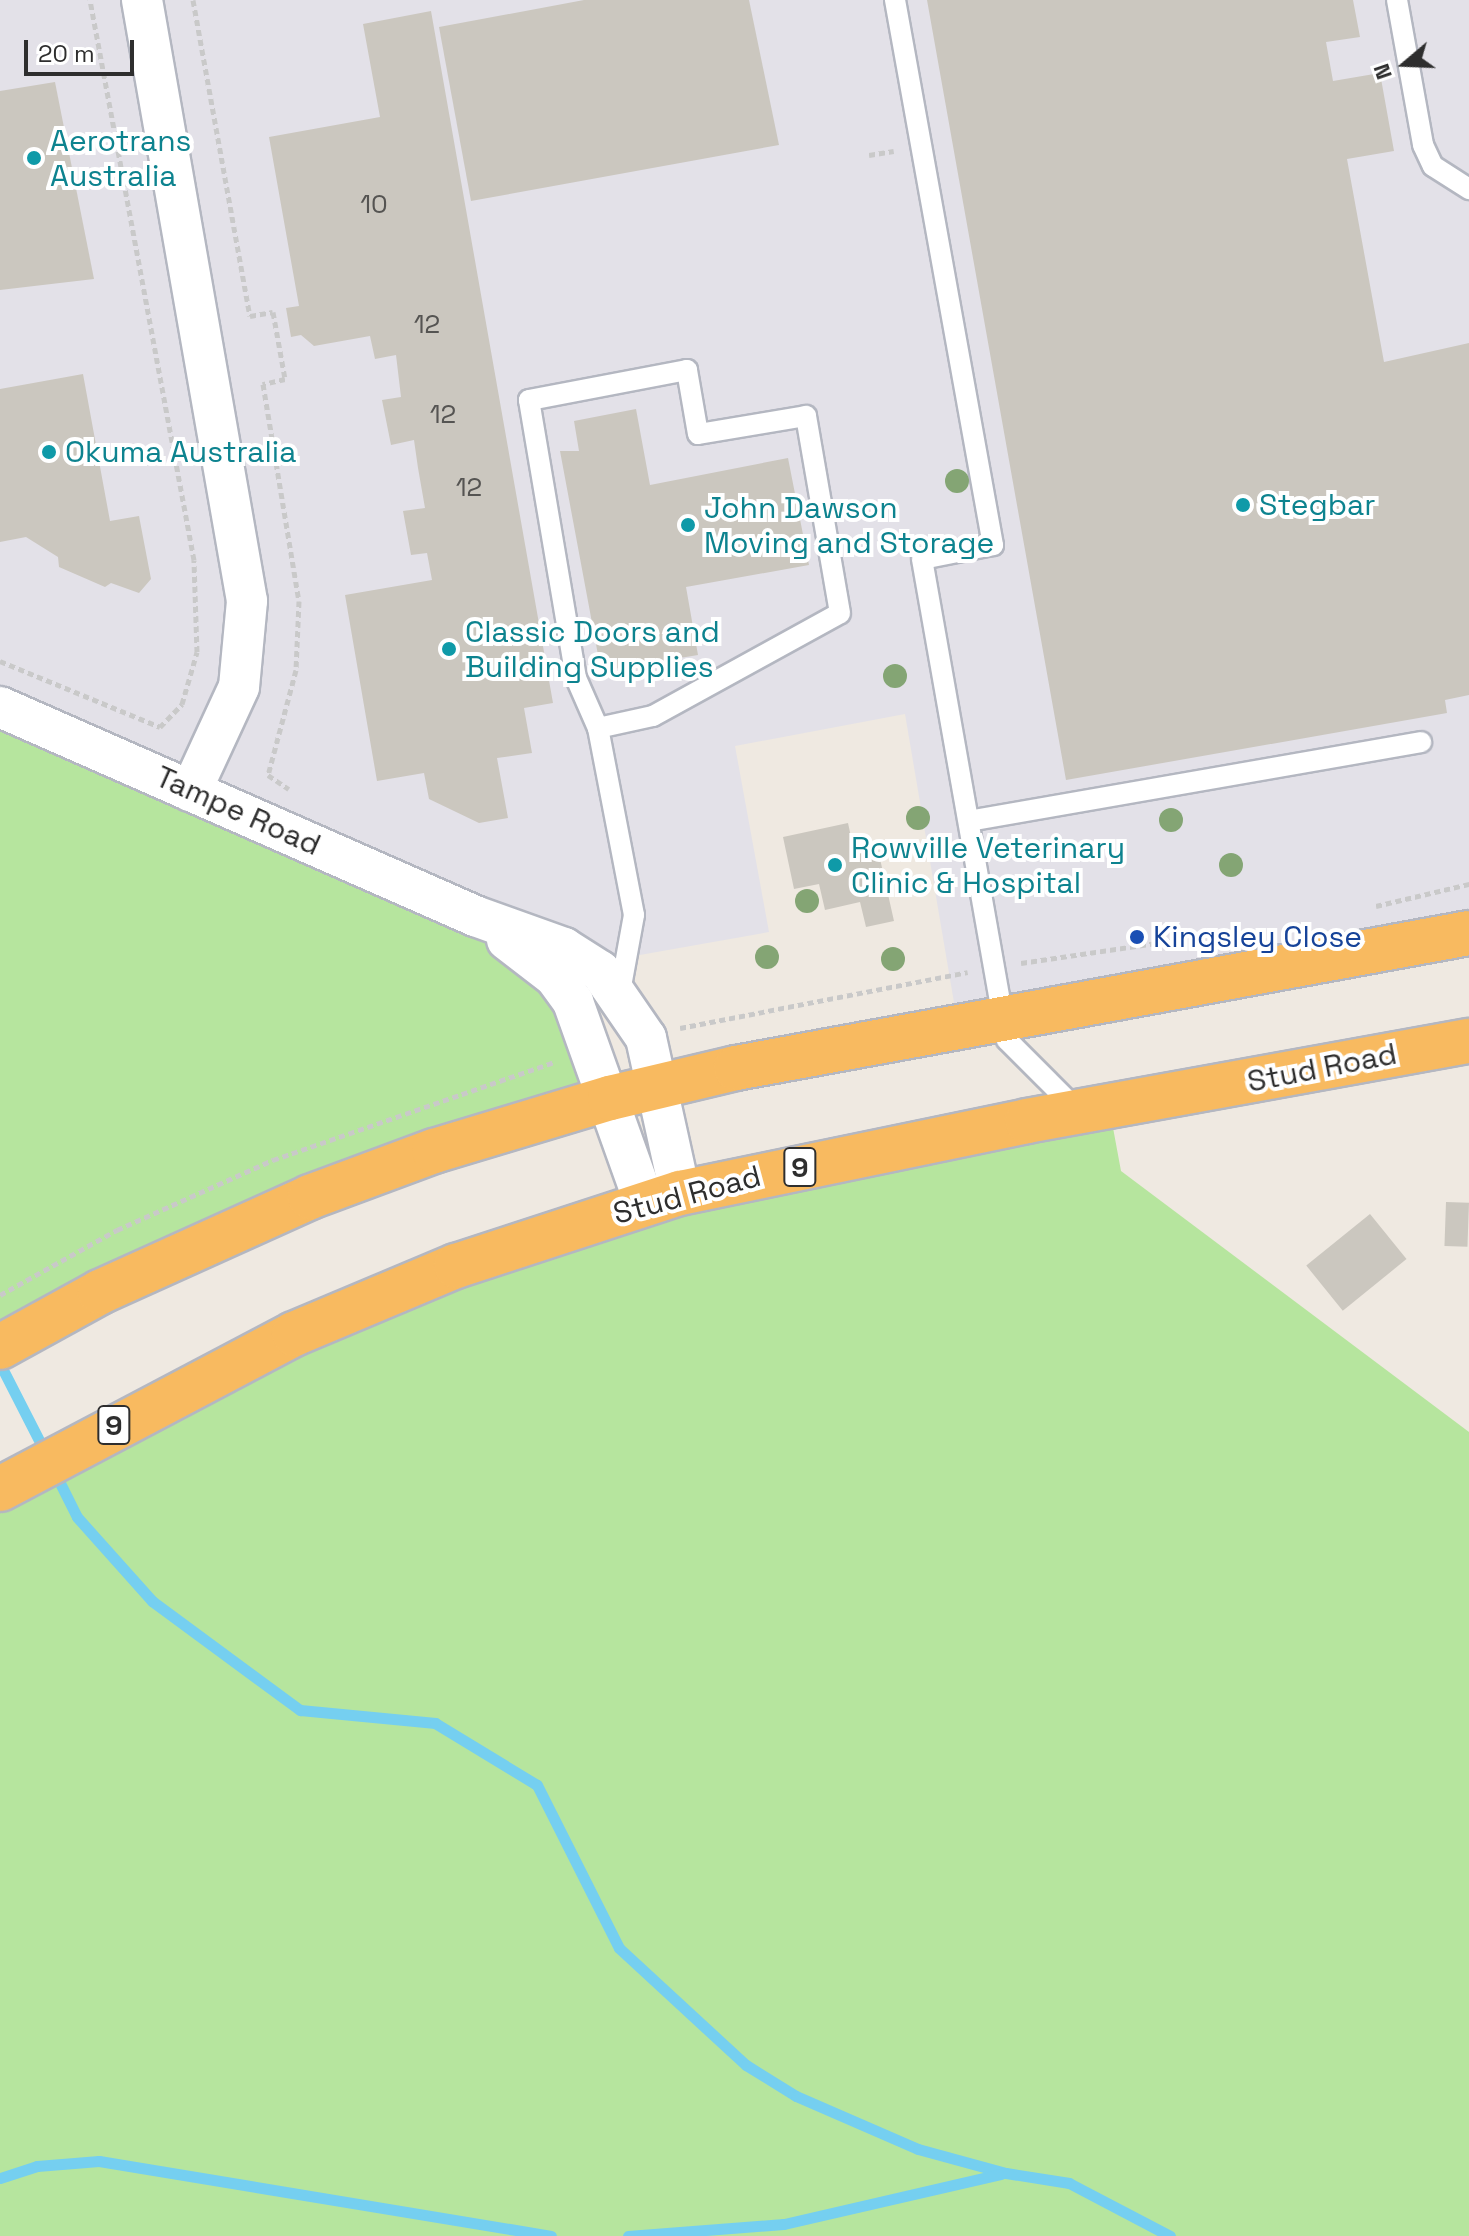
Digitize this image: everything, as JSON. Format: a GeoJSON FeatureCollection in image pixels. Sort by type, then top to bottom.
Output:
{"type":"FeatureCollection","features":[{"type":"Feature","properties":{"kind":"highway"},"geometry":{"type":"LineString","coordinates":[[0,1347],[100,1292],[310,1197],[434,1151],[610,1098],[1003,1018],[1469,933]]}},
{"type":"Feature","properties":{"kind":"highway","name":"Stud Road"},"geometry":{"type":"LineString","coordinates":[[15,1480],[200,1379],[456,1266],[662,1199],[1078,1111],[1469,1041]]}},
{"type":"Feature","properties":{"kind":"street"},"geometry":{"type":"LineString","coordinates":[[142,0],[247,601],[239,687],[191,791]]}},
{"type":"Feature","properties":{"kind":"street","name":"Tampe Road"},"geometry":{"type":"LineString","coordinates":[[0,707],[475,916],[564,948],[620,992],[646,1038],[660,1086],[662,1199]]}},
{"type":"Feature","properties":{"kind":"street","name":"Tampe Road"},"geometry":{"type":"LineString","coordinates":[[475,916],[555,977],[587,1028],[610,1098],[662,1199]]}},
{"type":"Feature","properties":{"kind":"lane"},"geometry":{"type":"LineString","coordinates":[[895,0],[993,545],[922,559],[1003,1018],[1013,1052],[1078,1111]]}},
{"type":"Feature","properties":{"kind":"lane"},"geometry":{"type":"LineString","coordinates":[[1397,0],[1423,145],[1433,166],[1469,189]]}},
{"type":"Feature","properties":{"kind":"lane"},"geometry":{"type":"LineString","coordinates":[[598,728],[653,716],[840,613],[806,416],[698,434],[687,370],[529,400],[576,678],[598,728],[634,915],[620,992]]}},
{"type":"Feature","properties":{"kind":"lane"},"geometry":{"type":"LineString","coordinates":[[969,821],[1421,742]]}},
{"type":"Feature","properties":{"kind":"path"},"geometry":{"type":"LineString","coordinates":[[0,661],[160,727],[182,704],[197,652],[194,560],[90,0]]}},
{"type":"Feature","properties":{"kind":"path"},"geometry":{"type":"LineString","coordinates":[[193,0],[250,316],[273,312],[285,379],[263,384],[296,574],[298,638],[296,670],[268,775]]}},
{"type":"Feature","properties":{"kind":"path"},"geometry":{"type":"LineString","coordinates":[[869,155],[907,149]]}},
{"type":"Feature","properties":{"kind":"path"},"geometry":{"type":"LineString","coordinates":[[1361,908],[1469,884]]}},
{"type":"Feature","properties":{"kind":"path"},"geometry":{"type":"LineString","coordinates":[[674,1029],[994,967],[1237,931]]}},
{"type":"Feature","properties":{"kind":"path"},"geometry":{"type":"LineString","coordinates":[[0,1295],[40,1272]]}},
{"type":"Feature","properties":{"kind":"shaded area"},"geometry":{"type":"Polygon","coordinates":[[[0,0],[1469,0],[1469,933],[958,1026],[905,714],[735,746],[769,932],[589,964],[0,707],[0,0]]]}},
{"type":"Feature","properties":{"kind":"green space"},"geometry":{"type":"Polygon","coordinates":[[[0,707],[475,916],[555,977],[610,1098],[0,1347],[0,707]]]}},
{"type":"Feature","properties":{"kind":"green space"},"geometry":{"type":"Polygon","coordinates":[[[1109,1106],[1121,1171],[1469,1432],[1469,2236],[0,2236],[0,1489],[456,1266],[1109,1106]]]}},
{"type":"Feature","properties":{"kind":"building"},"geometry":{"type":"Polygon","coordinates":[[[584,0],[749,0],[779,145],[471,201],[439,27],[584,0]]]}},
{"type":"Feature","properties":{"kind":"building","name":"Stegbar"},"geometry":{"type":"Polygon","coordinates":[[[927,0],[1353,0],[1360,37],[1326,42],[1333,81],[1380,73],[1394,151],[1347,159],[1384,362],[1469,343],[1469,695],[1445,700],[1447,713],[1066,780],[927,0]]]}},
{"type":"Feature","properties":{"kind":"building"},"geometry":{"type":"Polygon","coordinates":[[[431,11],[553,703],[524,708],[532,753],[497,758],[508,818],[479,823],[429,799],[424,773],[377,781],[345,595],[432,580],[427,553],[411,555],[403,511],[425,508],[414,440],[391,445],[382,400],[401,397],[396,355],[375,359],[370,336],[314,346],[301,335],[291,337],[286,308],[299,306],[269,137],[380,117],[363,24],[431,11]]]}},
{"type":"Feature","properties":{"kind":"building","name":"Aerotrans Australia"},"geometry":{"type":"Polygon","coordinates":[[[55,82],[94,279],[0,290],[0,91],[55,82]]]}},
{"type":"Feature","properties":{"kind":"building","name":"Okuma Australia"},"geometry":{"type":"Polygon","coordinates":[[[83,374],[110,521],[139,516],[151,579],[139,593],[111,583],[105,587],[59,567],[58,557],[26,537],[0,542],[0,389],[83,374]]]}},
{"type":"Feature","properties":{"kind":"building","name":"John Dawson Moving and Storage"},"geometry":{"type":"Polygon","coordinates":[[[636,409],[650,485],[788,458],[809,565],[686,587],[698,655],[601,671],[560,451],[579,451],[574,421],[636,409]]]}},
{"type":"Feature","properties":{"kind":"building","name":"Rowville Veterinary Clinic & Hospital"},"geometry":{"type":"Polygon","coordinates":[[[848,823],[853,846],[876,841],[894,921],[866,927],[860,902],[825,910],[819,884],[794,889],[783,837],[848,823]]]}},
{"type":"Feature","properties":{"kind":"building"},"geometry":{"type":"Polygon","coordinates":[[[1446,1202],[1469,1203],[1467,1247],[1444,1246],[1446,1202]]]}},
{"type":"Feature","properties":{"kind":"building"},"geometry":{"type":"Polygon","coordinates":[[[1370,1214],[1407,1259],[1343,1311],[1306,1266],[1370,1214]]]}},
{"type":"Feature","properties":{"kind":"waterway"},"geometry":{"type":"LineString","coordinates":[[0,1364],[47,1456]]}},
{"type":"Feature","properties":{"kind":"waterway"},"geometry":{"type":"LineString","coordinates":[[54,1471],[77,1517],[152,1601],[300,1710],[435,1723],[537,1785],[619,1948],[746,2065],[796,2096],[918,2149],[1006,2173],[1069,2183],[1170,2236]]}},
{"type":"Feature","properties":{"kind":"waterway"},"geometry":{"type":"LineString","coordinates":[[0,2178],[37,2166],[99,2161],[551,2236]]}},
{"type":"Feature","properties":{"kind":"waterway"},"geometry":{"type":"LineString","coordinates":[[628,2236],[784,2224],[1001,2174]]}},
{"type":"Feature","properties":{"kind":"place","name":"Aerotrans Australia"},"geometry":{"type":"Point","coordinates":[34,158]}},
{"type":"Feature","properties":{"kind":"place","name":"Okuma Australia"},"geometry":{"type":"Point","coordinates":[49,452]}},
{"type":"Feature","properties":{"kind":"place","name":"Stegbar"},"geometry":{"type":"Point","coordinates":[1243,505]}},
{"type":"Feature","properties":{"kind":"place","name":"John Dawson Moving and Storage"},"geometry":{"type":"Point","coordinates":[688,525]}},
{"type":"Feature","properties":{"kind":"place","name":"Classic Doors and Building Supplies"},"geometry":{"type":"Point","coordinates":[449,649]}},
{"type":"Feature","properties":{"kind":"place","name":"Rowville Veterinary Clinic & Hospital"},"geometry":{"type":"Point","coordinates":[835,865]}},
{"type":"Feature","properties":{"kind":"place","name":"Kingsley Close"},"geometry":{"type":"Point","coordinates":[1137,937]}}]}
